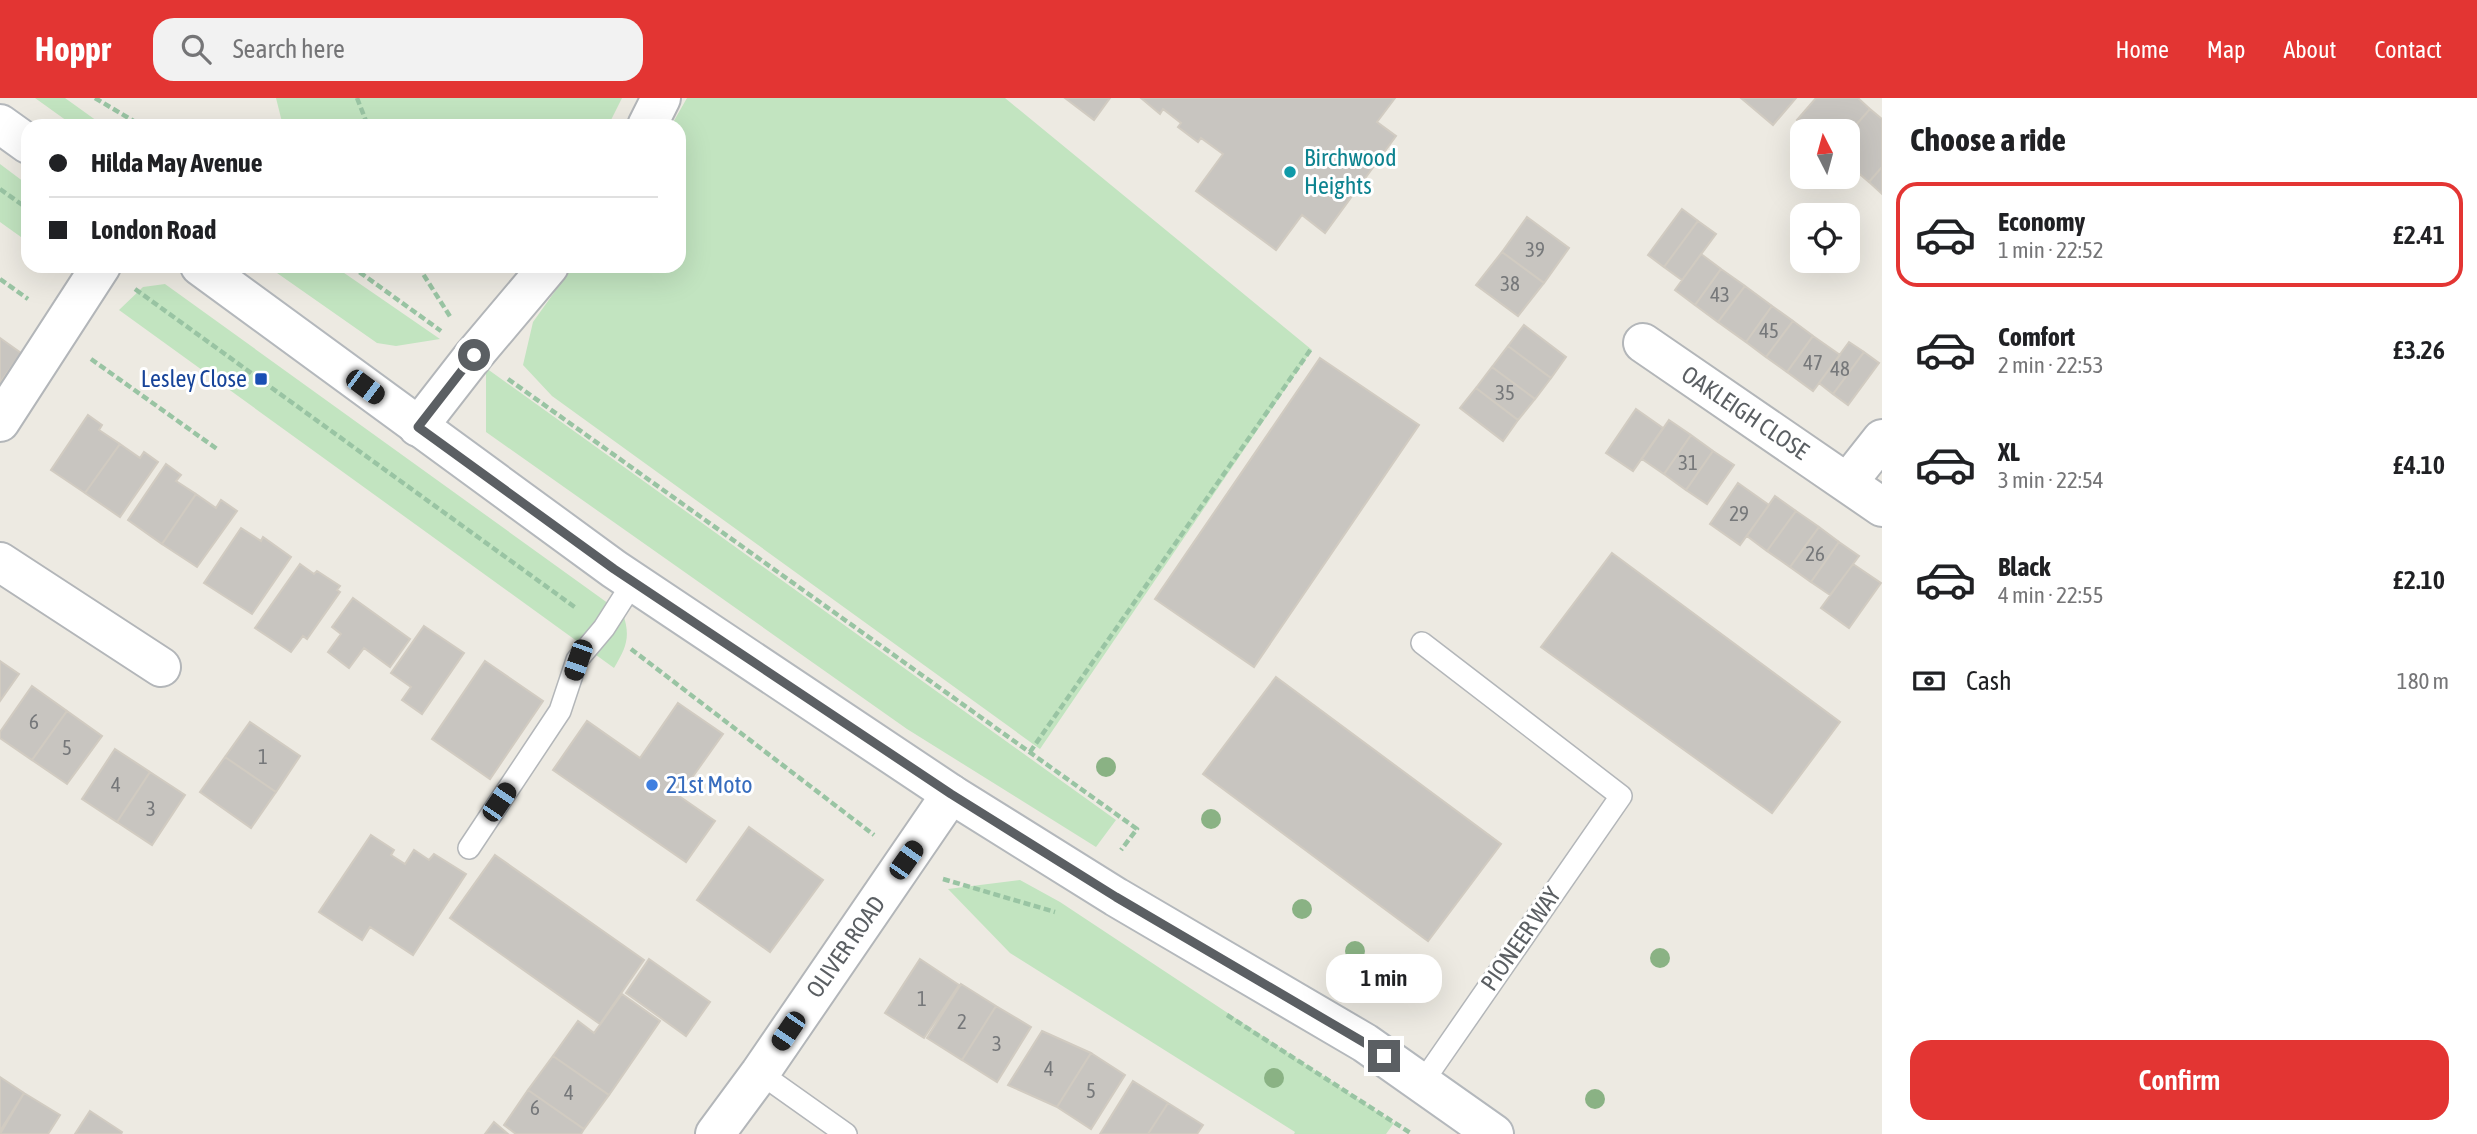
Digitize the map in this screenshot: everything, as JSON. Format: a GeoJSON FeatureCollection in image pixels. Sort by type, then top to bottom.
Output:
{"type":"FeatureCollection","features":[{"type":"Feature","properties":{"kind":"main road"},"geometry":{"type":"LineString","coordinates":[[650,119],[661,98]]}},
{"type":"Feature","properties":{"kind":"main road"},"geometry":{"type":"LineString","coordinates":[[0,124],[21,139]]}},
{"type":"Feature","properties":{"kind":"main road"},"geometry":{"type":"LineString","coordinates":[[0,422],[96,273]]}},
{"type":"Feature","properties":{"kind":"main road"},"geometry":{"type":"LineString","coordinates":[[209,273],[418,427],[634,581],[951,794],[1116,897],[1365,1043],[1494,1134]]}},
{"type":"Feature","properties":{"kind":"main road"},"geometry":{"type":"LineString","coordinates":[[418,427],[474,355],[544,273]]}},
{"type":"Feature","properties":{"kind":"main road","name":"OAKLEIGH CLOSE"},"geometry":{"type":"LineString","coordinates":[[1643,343],[1882,507]]}},
{"type":"Feature","properties":{"kind":"main road"},"geometry":{"type":"LineString","coordinates":[[1848,482],[1882,439]]}},
{"type":"Feature","properties":{"kind":"main road"},"geometry":{"type":"LineString","coordinates":[[0,562],[161,667]]}},
{"type":"Feature","properties":{"kind":"main road","name":"OLIVER ROAD"},"geometry":{"type":"LineString","coordinates":[[715,1134],[760,1073],[951,794]]}},
{"type":"Feature","properties":{"kind":"lane"},"geometry":{"type":"LineString","coordinates":[[468,848],[560,711],[578,660],[604,628],[634,581]]}},
{"type":"Feature","properties":{"kind":"lane","name":"PIONEER WAY"},"geometry":{"type":"LineString","coordinates":[[1422,643],[1621,796],[1422,1083]]}},
{"type":"Feature","properties":{"kind":"lane"},"geometry":{"type":"LineString","coordinates":[[760,1073],[846,1134]]}},
{"type":"Feature","properties":{"kind":"path"},"geometry":{"type":"LineString","coordinates":[[95,98],[130,119]]}},
{"type":"Feature","properties":{"kind":"path"},"geometry":{"type":"LineString","coordinates":[[357,98],[365,119]]}},
{"type":"Feature","properties":{"kind":"path"},"geometry":{"type":"LineString","coordinates":[[0,188],[21,204]]}},
{"type":"Feature","properties":{"kind":"path"},"geometry":{"type":"LineString","coordinates":[[361,273],[1137,829],[1116,856]]}},
{"type":"Feature","properties":{"kind":"path"},"geometry":{"type":"LineString","coordinates":[[422,273],[474,355]]}},
{"type":"Feature","properties":{"kind":"path"},"geometry":{"type":"LineString","coordinates":[[56,334],[217,449]]}},
{"type":"Feature","properties":{"kind":"path"},"geometry":{"type":"LineString","coordinates":[[1030,752],[1311,349]]}},
{"type":"Feature","properties":{"kind":"path"},"geometry":{"type":"LineString","coordinates":[[1225,1014],[1412,1134]]}},
{"type":"Feature","properties":{"kind":"green space"},"geometry":{"type":"Polygon","coordinates":[[[35,98],[65,98],[94,119],[64,119],[35,98]]]}},
{"type":"Feature","properties":{"kind":"green space"},"geometry":{"type":"Polygon","coordinates":[[[276,98],[622,98],[612,119],[281,119],[276,98]]]}},
{"type":"Feature","properties":{"kind":"green space"},"geometry":{"type":"Polygon","coordinates":[[[687,98],[1005,98],[1312,350],[1040,749],[552,396],[523,365],[533,322],[568,273],[686,273],[686,119],[675,119],[687,98]]]}},
{"type":"Feature","properties":{"kind":"green space"},"geometry":{"type":"Polygon","coordinates":[[[0,164],[21,180],[21,237],[0,222],[0,164]]]}},
{"type":"Feature","properties":{"kind":"green space"},"geometry":{"type":"Polygon","coordinates":[[[277,273],[344,273],[440,339],[396,346],[377,343],[277,273]]]}},
{"type":"Feature","properties":{"kind":"green space"},"geometry":{"type":"Polygon","coordinates":[[[165,284],[623,614],[627,629],[626,642],[614,668],[119,310],[143,287],[165,284]]]}},
{"type":"Feature","properties":{"kind":"green space"},"geometry":{"type":"Polygon","coordinates":[[[486,368],[1116,820],[1096,847],[907,729],[486,432],[486,368]]]}},
{"type":"Feature","properties":{"kind":"green space"},"geometry":{"type":"Polygon","coordinates":[[[1020,880],[1060,902],[1394,1123],[1386,1134],[1294,1134],[1295,1132],[1010,953],[948,889],[1020,880]]]}},
{"type":"Feature","properties":{"kind":"building"},"geometry":{"type":"Polygon","coordinates":[[[1065,98],[1110,98],[1094,120],[1065,98]]]}},
{"type":"Feature","properties":{"kind":"building","name":"Birchwood Heights"},"geometry":{"type":"Polygon","coordinates":[[[1141,98],[1395,98],[1377,122],[1396,136],[1325,233],[1302,215],[1276,250],[1196,191],[1223,154],[1201,138],[1198,142],[1178,127],[1181,123],[1163,109],[1160,114],[1141,98]]]}},
{"type":"Feature","properties":{"kind":"building"},"geometry":{"type":"Polygon","coordinates":[[[1741,98],[1796,98],[1773,125],[1741,98]]]}},
{"type":"Feature","properties":{"kind":"building"},"geometry":{"type":"Polygon","coordinates":[[[1816,98],[1858,98],[1870,109],[1860,120],[1798,119],[1816,98]]]}},
{"type":"Feature","properties":{"kind":"building"},"geometry":{"type":"Polygon","coordinates":[[[1870,109],[1882,119],[1882,167],[1869,182],[1860,174],[1860,120],[1870,109]]]}},
{"type":"Feature","properties":{"kind":"building"},"geometry":{"type":"Polygon","coordinates":[[[1882,167],[1882,194],[1869,182],[1882,167]]]}},
{"type":"Feature","properties":{"kind":"building"},"geometry":{"type":"Polygon","coordinates":[[[1682,209],[1698,221],[1664,267],[1648,255],[1682,209]]]}},
{"type":"Feature","properties":{"kind":"building"},"geometry":{"type":"Polygon","coordinates":[[[1527,217],[1569,248],[1544,283],[1502,252],[1527,217]]]}},
{"type":"Feature","properties":{"kind":"building"},"geometry":{"type":"Polygon","coordinates":[[[1698,221],[1716,234],[1682,280],[1664,267],[1698,221]]]}},
{"type":"Feature","properties":{"kind":"building"},"geometry":{"type":"Polygon","coordinates":[[[1502,252],[1544,283],[1518,316],[1476,285],[1502,252]]]}},
{"type":"Feature","properties":{"kind":"building"},"geometry":{"type":"Polygon","coordinates":[[[1701,254],[1721,269],[1695,305],[1675,290],[1701,254]]]}},
{"type":"Feature","properties":{"kind":"building"},"geometry":{"type":"Polygon","coordinates":[[[1721,269],[1745,286],[1718,322],[1695,305],[1721,269]]]}},
{"type":"Feature","properties":{"kind":"building"},"geometry":{"type":"Polygon","coordinates":[[[1745,286],[1772,306],[1746,342],[1718,322],[1745,286]]]}},
{"type":"Feature","properties":{"kind":"building"},"geometry":{"type":"Polygon","coordinates":[[[1772,306],[1793,321],[1766,357],[1746,342],[1772,306]]]}},
{"type":"Feature","properties":{"kind":"building"},"geometry":{"type":"Polygon","coordinates":[[[1793,321],[1813,336],[1787,372],[1766,357],[1793,321]]]}},
{"type":"Feature","properties":{"kind":"building"},"geometry":{"type":"Polygon","coordinates":[[[1524,325],[1566,357],[1551,378],[1508,346],[1524,325]]]}},
{"type":"Feature","properties":{"kind":"building"},"geometry":{"type":"Polygon","coordinates":[[[1813,336],[1840,355],[1813,391],[1787,372],[1813,336]]]}},
{"type":"Feature","properties":{"kind":"building"},"geometry":{"type":"Polygon","coordinates":[[[0,338],[21,353],[0,383],[0,338]]]}},
{"type":"Feature","properties":{"kind":"building"},"geometry":{"type":"Polygon","coordinates":[[[1849,342],[1864,352],[1833,394],[1819,383],[1849,342]]]}},
{"type":"Feature","properties":{"kind":"building"},"geometry":{"type":"Polygon","coordinates":[[[1508,346],[1551,378],[1535,399],[1492,367],[1508,346]]]}},
{"type":"Feature","properties":{"kind":"building"},"geometry":{"type":"Polygon","coordinates":[[[1864,352],[1879,363],[1848,405],[1833,394],[1864,352]]]}},
{"type":"Feature","properties":{"kind":"building"},"geometry":{"type":"Polygon","coordinates":[[[1320,358],[1419,425],[1254,667],[1155,599],[1320,358]]]}},
{"type":"Feature","properties":{"kind":"building"},"geometry":{"type":"Polygon","coordinates":[[[1492,367],[1535,399],[1518,420],[1476,388],[1492,367]]]}},
{"type":"Feature","properties":{"kind":"building"},"geometry":{"type":"Polygon","coordinates":[[[1476,388],[1518,420],[1503,441],[1460,408],[1476,388]]]}},
{"type":"Feature","properties":{"kind":"building"},"geometry":{"type":"Polygon","coordinates":[[[1636,409],[1663,428],[1633,471],[1606,453],[1636,409]]]}},
{"type":"Feature","properties":{"kind":"building"},"geometry":{"type":"Polygon","coordinates":[[[88,415],[102,425],[99,430],[120,444],[85,493],[51,470],[88,415]]]}},
{"type":"Feature","properties":{"kind":"building"},"geometry":{"type":"Polygon","coordinates":[[[1669,420],[1691,435],[1664,474],[1642,459],[1669,420]]]}},
{"type":"Feature","properties":{"kind":"building"},"geometry":{"type":"Polygon","coordinates":[[[1691,435],[1713,451],[1686,490],[1664,474],[1691,435]]]}},
{"type":"Feature","properties":{"kind":"building"},"geometry":{"type":"Polygon","coordinates":[[[120,444],[140,458],[144,452],[158,462],[120,517],[85,493],[120,444]]]}},
{"type":"Feature","properties":{"kind":"building"},"geometry":{"type":"Polygon","coordinates":[[[1713,451],[1734,465],[1707,504],[1686,490],[1713,451]]]}},
{"type":"Feature","properties":{"kind":"building"},"geometry":{"type":"Polygon","coordinates":[[[166,464],[181,475],[176,481],[196,494],[162,544],[128,520],[166,464]]]}},
{"type":"Feature","properties":{"kind":"building"},"geometry":{"type":"Polygon","coordinates":[[[1738,483],[1769,505],[1740,545],[1710,524],[1738,483]]]}},
{"type":"Feature","properties":{"kind":"building"},"geometry":{"type":"Polygon","coordinates":[[[196,494],[216,508],[221,500],[237,511],[197,567],[162,544],[196,494]]]}},
{"type":"Feature","properties":{"kind":"building"},"geometry":{"type":"Polygon","coordinates":[[[1775,496],[1796,511],[1767,551],[1747,536],[1775,496]]]}},
{"type":"Feature","properties":{"kind":"building"},"geometry":{"type":"Polygon","coordinates":[[[1796,511],[1819,527],[1790,567],[1767,551],[1796,511]]]}},
{"type":"Feature","properties":{"kind":"building"},"geometry":{"type":"Polygon","coordinates":[[[1819,527],[1839,542],[1811,582],[1790,567],[1819,527]]]}},
{"type":"Feature","properties":{"kind":"building"},"geometry":{"type":"Polygon","coordinates":[[[241,528],[261,541],[263,537],[291,557],[252,614],[204,583],[241,528]]]}},
{"type":"Feature","properties":{"kind":"building"},"geometry":{"type":"Polygon","coordinates":[[[1839,542],[1859,556],[1830,595],[1811,582],[1839,542]]]}},
{"type":"Feature","properties":{"kind":"building"},"geometry":{"type":"Polygon","coordinates":[[[1612,553],[1840,722],[1772,813],[1541,647],[1612,553]]]}},
{"type":"Feature","properties":{"kind":"building"},"geometry":{"type":"Polygon","coordinates":[[[300,564],[340,586],[337,590],[340,592],[307,639],[303,636],[291,652],[255,628],[300,564]]]}},
{"type":"Feature","properties":{"kind":"building"},"geometry":{"type":"Polygon","coordinates":[[[1853,564],[1881,583],[1849,628],[1821,608],[1853,564]]]}},
{"type":"Feature","properties":{"kind":"building"},"geometry":{"type":"Polygon","coordinates":[[[353,598],[410,639],[390,667],[364,648],[349,668],[328,652],[341,634],[332,627],[353,598]]]}},
{"type":"Feature","properties":{"kind":"building"},"geometry":{"type":"Polygon","coordinates":[[[424,626],[464,653],[422,714],[402,700],[411,687],[391,673],[424,626]]]}},
{"type":"Feature","properties":{"kind":"building"},"geometry":{"type":"Polygon","coordinates":[[[0,661],[19,674],[0,701],[0,661]]]}},
{"type":"Feature","properties":{"kind":"building"},"geometry":{"type":"Polygon","coordinates":[[[485,661],[543,701],[490,779],[432,739],[485,661]]]}},
{"type":"Feature","properties":{"kind":"building"},"geometry":{"type":"Polygon","coordinates":[[[1276,677],[1501,844],[1428,941],[1203,774],[1276,677]]]}},
{"type":"Feature","properties":{"kind":"building"},"geometry":{"type":"Polygon","coordinates":[[[32,686],[67,711],[32,760],[0,738],[0,732],[32,686]]]}},
{"type":"Feature","properties":{"kind":"building"},"geometry":{"type":"Polygon","coordinates":[[[678,703],[723,734],[679,796],[715,821],[686,862],[553,770],[587,721],[640,758],[678,703]]]}},
{"type":"Feature","properties":{"kind":"building"},"geometry":{"type":"Polygon","coordinates":[[[67,711],[102,736],[67,784],[32,760],[67,711]]]}},
{"type":"Feature","properties":{"kind":"building"},"geometry":{"type":"Polygon","coordinates":[[[250,722],[300,756],[276,792],[225,757],[250,722]]]}},
{"type":"Feature","properties":{"kind":"building"},"geometry":{"type":"Polygon","coordinates":[[[115,749],[150,772],[117,822],[82,799],[115,749]]]}},
{"type":"Feature","properties":{"kind":"building"},"geometry":{"type":"Polygon","coordinates":[[[225,757],[276,792],[251,828],[200,792],[225,757]]]}},
{"type":"Feature","properties":{"kind":"building"},"geometry":{"type":"Polygon","coordinates":[[[150,772],[185,795],[152,845],[117,822],[150,772]]]}},
{"type":"Feature","properties":{"kind":"building"},"geometry":{"type":"Polygon","coordinates":[[[749,827],[823,880],[770,952],[697,900],[749,827]]]}},
{"type":"Feature","properties":{"kind":"building"},"geometry":{"type":"Polygon","coordinates":[[[371,835],[394,850],[391,855],[405,864],[414,850],[429,860],[434,854],[466,874],[413,955],[370,927],[362,940],[319,912],[371,835]]]}},
{"type":"Feature","properties":{"kind":"building"},"geometry":{"type":"Polygon","coordinates":[[[495,855],[644,960],[600,1024],[450,918],[495,855]]]}},
{"type":"Feature","properties":{"kind":"building"},"geometry":{"type":"Polygon","coordinates":[[[649,959],[710,1002],[686,1036],[626,993],[649,959]]]}},
{"type":"Feature","properties":{"kind":"building"},"geometry":{"type":"Polygon","coordinates":[[[920,959],[959,985],[924,1038],[885,1013],[920,959]]]}},
{"type":"Feature","properties":{"kind":"building"},"geometry":{"type":"Polygon","coordinates":[[[961,984],[996,1006],[962,1060],[927,1038],[961,984]]]}},
{"type":"Feature","properties":{"kind":"building"},"geometry":{"type":"Polygon","coordinates":[[[622,994],[660,1021],[609,1095],[553,1056],[578,1021],[594,1033],[622,994]]]}},
{"type":"Feature","properties":{"kind":"building"},"geometry":{"type":"Polygon","coordinates":[[[996,1006],[1031,1027],[997,1082],[962,1060],[996,1006]]]}},
{"type":"Feature","properties":{"kind":"building"},"geometry":{"type":"Polygon","coordinates":[[[1042,1031],[1091,1053],[1057,1107],[1008,1085],[1042,1031]]]}},
{"type":"Feature","properties":{"kind":"building"},"geometry":{"type":"Polygon","coordinates":[[[1091,1053],[1125,1075],[1091,1129],[1057,1107],[1091,1053]]]}},
{"type":"Feature","properties":{"kind":"building"},"geometry":{"type":"Polygon","coordinates":[[[553,1056],[609,1095],[584,1129],[528,1090],[553,1056]]]}},
{"type":"Feature","properties":{"kind":"building"},"geometry":{"type":"Polygon","coordinates":[[[0,1077],[24,1093],[0,1131],[0,1077]]]}},
{"type":"Feature","properties":{"kind":"building"},"geometry":{"type":"Polygon","coordinates":[[[1133,1081],[1168,1103],[1148,1134],[1100,1134],[1133,1081]]]}},
{"type":"Feature","properties":{"kind":"building"},"geometry":{"type":"Polygon","coordinates":[[[528,1090],[584,1129],[581,1134],[516,1134],[504,1125],[528,1090]]]}},
{"type":"Feature","properties":{"kind":"building"},"geometry":{"type":"Polygon","coordinates":[[[24,1093],[60,1115],[48,1134],[0,1134],[24,1093]]]}},
{"type":"Feature","properties":{"kind":"building"},"geometry":{"type":"Polygon","coordinates":[[[1168,1103],[1203,1125],[1197,1134],[1148,1134],[1168,1103]]]}},
{"type":"Feature","properties":{"kind":"building"},"geometry":{"type":"Polygon","coordinates":[[[90,1111],[122,1132],[121,1134],[75,1134],[90,1111]]]}},
{"type":"Feature","properties":{"kind":"building"},"geometry":{"type":"Polygon","coordinates":[[[494,1122],[508,1134],[485,1134],[494,1122]]]}},
{"type":"Feature","properties":{"kind":"place","name":"Birchwood Heights"},"geometry":{"type":"Point","coordinates":[1290,172]}},
{"type":"Feature","properties":{"kind":"place","name":"Lesley Close"},"geometry":{"type":"Point","coordinates":[261,379]}},
{"type":"Feature","properties":{"kind":"place","name":"21st Moto"},"geometry":{"type":"Point","coordinates":[652,785]}},
{"type":"Feature","properties":{"kind":"route"},"geometry":{"type":"LineString","coordinates":[[474,355],[418,427],[614,569],[951,794],[1116,897],[1384,1056]]}}]}
